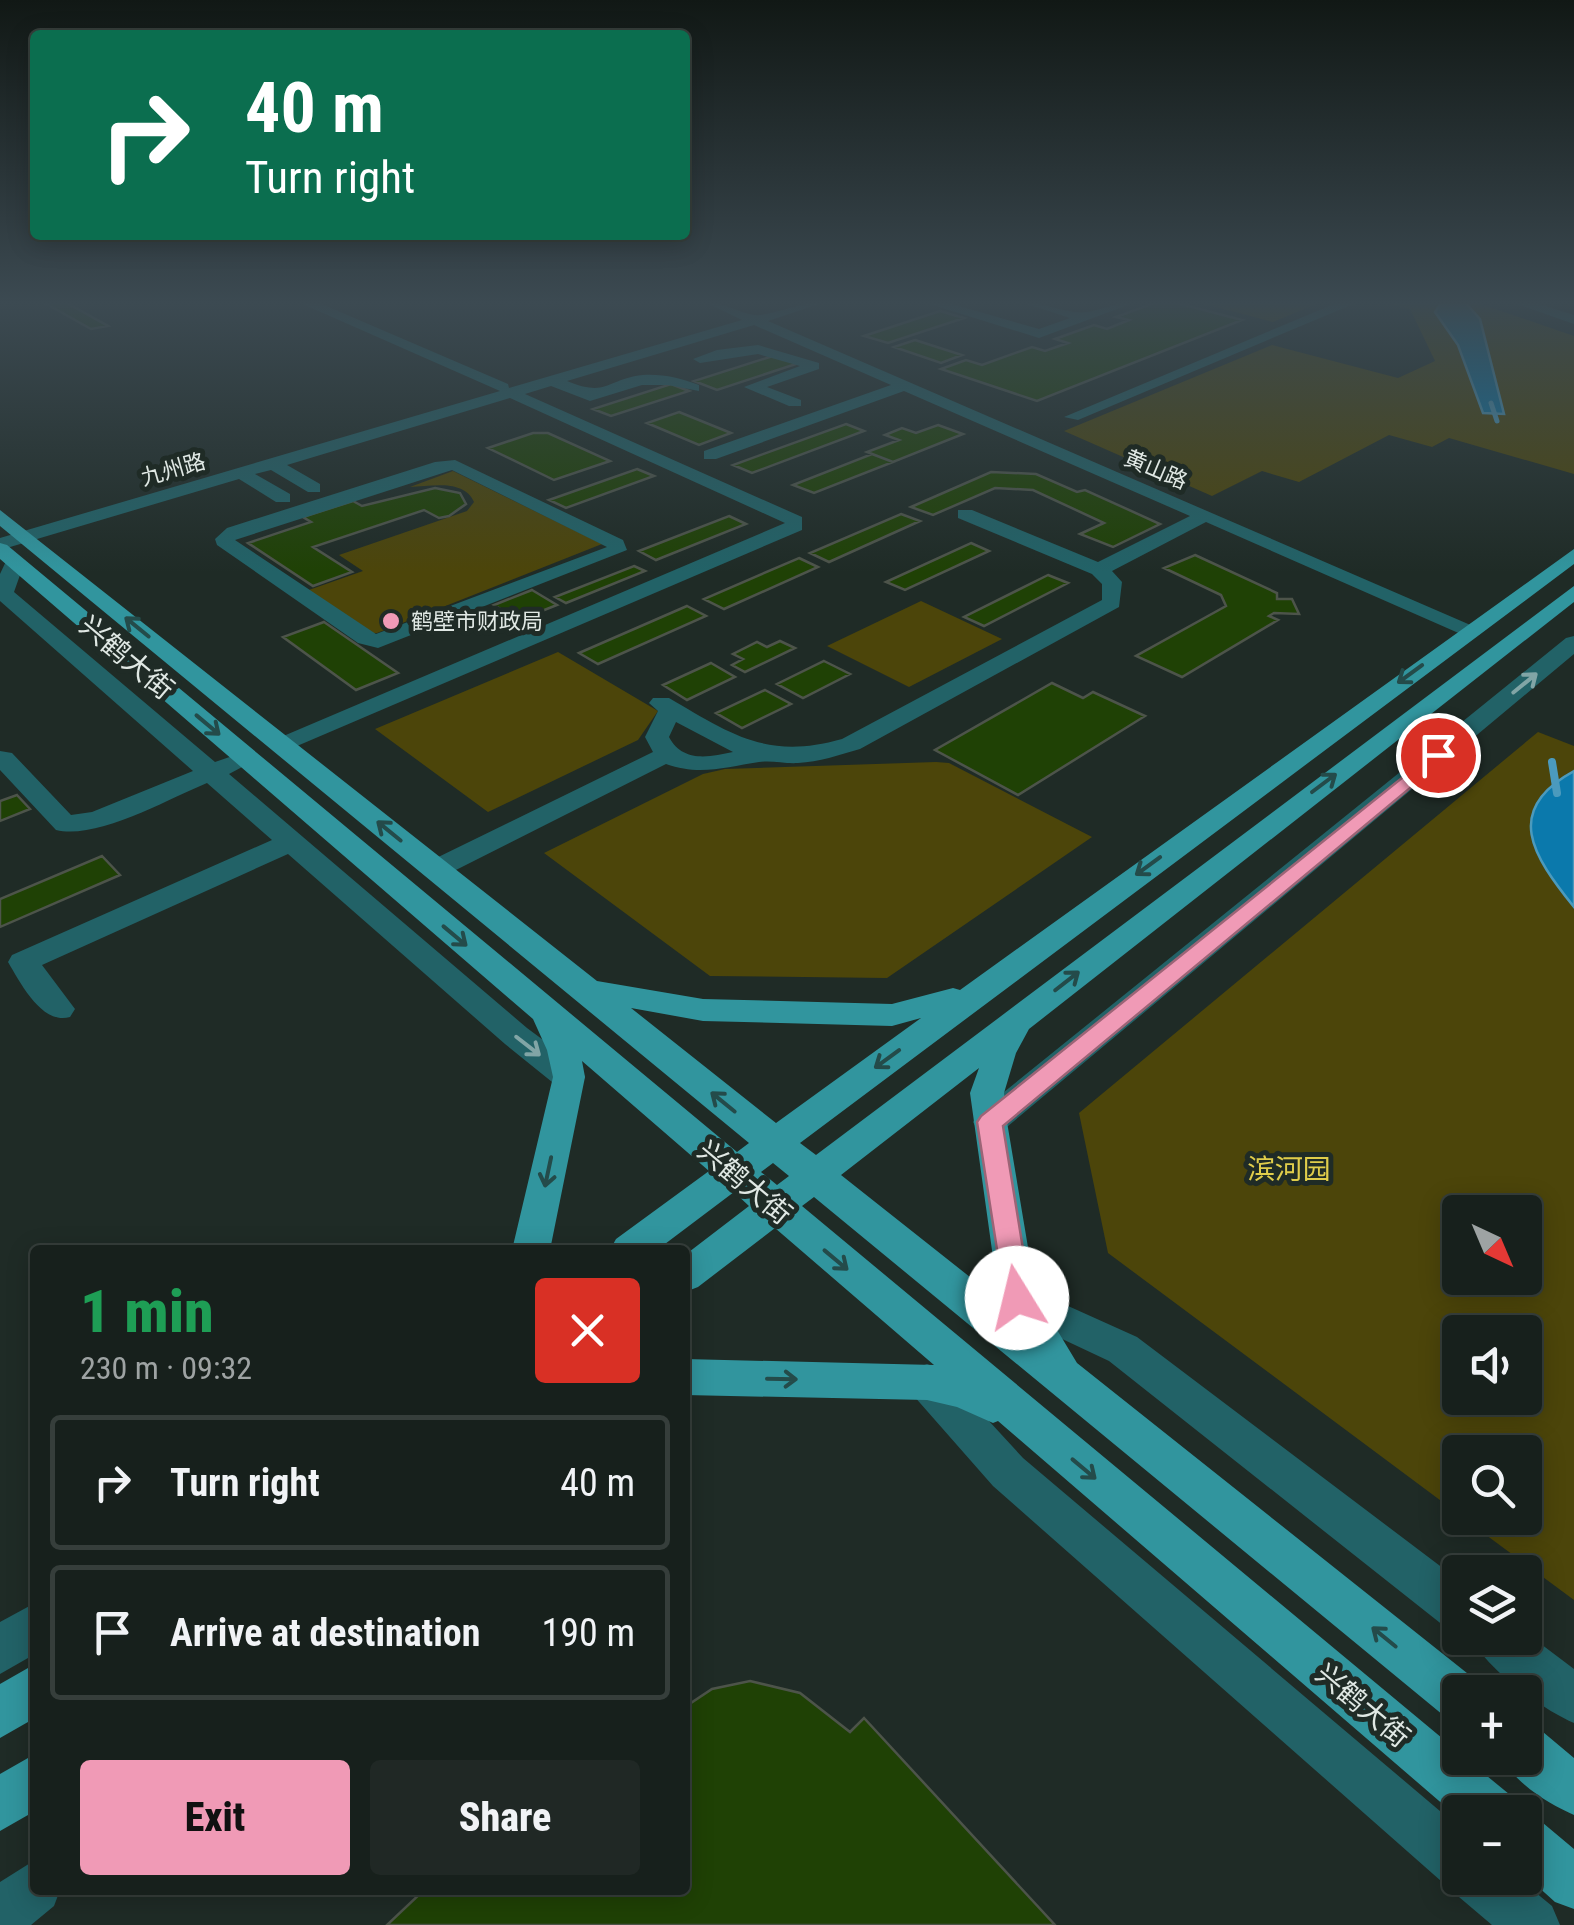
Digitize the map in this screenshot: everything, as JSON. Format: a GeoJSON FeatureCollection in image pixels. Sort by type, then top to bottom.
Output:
{"type":"FeatureCollection","features":[{"type":"Feature","properties":{"kind":"main road","name":"兴鹤大街"},"geometry":{"type":"LineString","coordinates":[[8,538],[282,745],[1442,1683]]}},
{"type":"Feature","properties":{"kind":"main road","name":"兴鹤大街"},"geometry":{"type":"LineString","coordinates":[[8,538],[246,758],[1471,1795]]}},
{"type":"Feature","properties":{"kind":"main road"},"geometry":{"type":"LineString","coordinates":[[635,1245],[1574,555]]}},
{"type":"Feature","properties":{"kind":"main road"},"geometry":{"type":"LineString","coordinates":[[690,1272],[1574,592]]}},
{"type":"Feature","properties":{"kind":"main road"},"geometry":{"type":"LineString","coordinates":[[584,990],[703,1010],[892,1015],[980,991]]}},
{"type":"Feature","properties":{"kind":"main road"},"geometry":{"type":"LineString","coordinates":[[532,1245],[569,1077],[563,1050],[544,1012]]}},
{"type":"Feature","properties":{"kind":"main road"},"geometry":{"type":"LineString","coordinates":[[1026,1013],[1000,1052],[986,1093],[1017,1298],[1070,1383]]}},
{"type":"Feature","properties":{"kind":"main road"},"geometry":{"type":"LineString","coordinates":[[690,1377],[926,1382],[962,1390],[1024,1419]]}},
{"type":"Feature","properties":{"kind":"main road"},"geometry":{"type":"LineString","coordinates":[[0,1714],[30,1692]]}},
{"type":"Feature","properties":{"kind":"main road"},"geometry":{"type":"LineString","coordinates":[[1542,1764],[1574,1790]]}},
{"type":"Feature","properties":{"kind":"main road"},"geometry":{"type":"LineString","coordinates":[[0,1806],[30,1783]]}},
{"type":"Feature","properties":{"kind":"main road"},"geometry":{"type":"LineString","coordinates":[[1542,1856],[1574,1883]]}},
{"type":"Feature","properties":{"kind":"street","name":"九州路"},"geometry":{"type":"LineString","coordinates":[[8,538],[272,464],[501,392]]}},
{"type":"Feature","properties":{"kind":"street","name":"九州路"},"geometry":{"type":"LineString","coordinates":[[8,538],[501,392]]}},
{"type":"Feature","properties":{"kind":"street"},"geometry":{"type":"LineString","coordinates":[[282,745],[795,526],[795,521],[511,392]]}},
{"type":"Feature","properties":{"kind":"street"},"geometry":{"type":"LineString","coordinates":[[579,392],[590,396],[603,392]]}},
{"type":"Feature","properties":{"kind":"street"},"geometry":{"type":"LineString","coordinates":[[765,392],[795,403]]}},
{"type":"Feature","properties":{"kind":"street"},"geometry":{"type":"LineString","coordinates":[[710,455],[886,392]]}},
{"type":"Feature","properties":{"kind":"street","name":"黄山路"},"geometry":{"type":"LineString","coordinates":[[921,392],[1477,626]]}},
{"type":"Feature","properties":{"kind":"street","name":"黄山路"},"geometry":{"type":"LineString","coordinates":[[932,392],[1477,626]]}},
{"type":"Feature","properties":{"kind":"street"},"geometry":{"type":"LineString","coordinates":[[1072,417],[1133,392]]}},
{"type":"Feature","properties":{"kind":"street"},"geometry":{"type":"LineString","coordinates":[[272,464],[314,488]]}},
{"type":"Feature","properties":{"kind":"street"},"geometry":{"type":"LineString","coordinates":[[282,507],[357,492],[455,465],[616,544],[617,550],[378,641],[366,638],[227,545],[225,539],[314,488],[336,481],[357,492]]}},
{"type":"Feature","properties":{"kind":"street"},"geometry":{"type":"LineString","coordinates":[[241,472],[282,507]]}},
{"type":"Feature","properties":{"kind":"street"},"geometry":{"type":"LineString","coordinates":[[436,869],[665,756],[702,764],[758,755],[795,758],[851,744],[1112,603],[1112,582],[1099,570],[965,514]]}},
{"type":"Feature","properties":{"kind":"street"},"geometry":{"type":"LineString","coordinates":[[1099,570],[1206,515]]}},
{"type":"Feature","properties":{"kind":"street"},"geometry":{"type":"LineString","coordinates":[[8,538],[3,593],[516,1036],[569,1077]]}},
{"type":"Feature","properties":{"kind":"street"},"geometry":{"type":"LineString","coordinates":[[990,1122],[1574,643]]}},
{"type":"Feature","properties":{"kind":"street"},"geometry":{"type":"LineString","coordinates":[[665,756],[656,737],[666,706],[758,755]]}},
{"type":"Feature","properties":{"kind":"street"},"geometry":{"type":"LineString","coordinates":[[3,758],[64,824],[98,819],[246,758]]}},
{"type":"Feature","properties":{"kind":"street"},"geometry":{"type":"LineString","coordinates":[[59,1010],[23,962],[291,842]]}},
{"type":"Feature","properties":{"kind":"street"},"geometry":{"type":"LineString","coordinates":[[1017,1298],[1123,1349],[1442,1596]]}},
{"type":"Feature","properties":{"kind":"street"},"geometry":{"type":"LineString","coordinates":[[926,1382],[1008,1472],[1442,1846]]}},
{"type":"Feature","properties":{"kind":"street"},"geometry":{"type":"LineString","coordinates":[[0,1650],[30,1629]]}},
{"type":"Feature","properties":{"kind":"street"},"geometry":{"type":"LineString","coordinates":[[1517,1655],[1574,1699]]}},
{"type":"Feature","properties":{"kind":"street"},"geometry":{"type":"LineString","coordinates":[[0,1916],[30,1892]]}},
{"type":"Feature","properties":{"kind":"street"},"geometry":{"type":"LineString","coordinates":[[1498,1895],[1533,1925]]}},
{"type":"Feature","properties":{"kind":"green space"},"geometry":{"type":"Polygon","coordinates":[[[1159,392],[1574,392],[1574,474],[1449,438],[1432,447],[1389,435],[1299,482],[1262,471],[1212,496],[1064,431],[1159,392]]]}},
{"type":"Feature","properties":{"kind":"green space"},"geometry":{"type":"Polygon","coordinates":[[[453,471],[602,544],[377,633],[371,633],[306,591],[363,571],[339,555],[467,511],[474,502],[463,490],[447,486],[410,487],[453,471]]]}},
{"type":"Feature","properties":{"kind":"green space"},"geometry":{"type":"Polygon","coordinates":[[[921,601],[1002,639],[909,687],[827,646],[921,601]]]}},
{"type":"Feature","properties":{"kind":"green space"},"geometry":{"type":"Polygon","coordinates":[[[558,652],[658,711],[638,740],[488,812],[375,729],[558,652]]]}},
{"type":"Feature","properties":{"kind":"green space","name":"滨河园"},"geometry":{"type":"Polygon","coordinates":[[[1538,732],[1574,746],[1574,1600],[1542,1576],[1542,1555],[1513,1555],[1486,1535],[1542,1535],[1542,1435],[1442,1435],[1442,1502],[1108,1253],[1079,1113],[1538,732]]]}},
{"type":"Feature","properties":{"kind":"green space"},"geometry":{"type":"Polygon","coordinates":[[[949,763],[1092,837],[887,978],[710,976],[544,853],[703,774],[725,769],[949,763]]]}},
{"type":"Feature","properties":{"kind":"water"},"geometry":{"type":"Polygon","coordinates":[[[1475,392],[1498,392],[1504,414],[1483,413],[1475,392]]]}},
{"type":"Feature","properties":{"kind":"water"},"geometry":{"type":"Polygon","coordinates":[[[1574,771],[1574,907],[1537,852],[1532,818],[1538,802],[1552,786],[1574,771]]]}},
{"type":"Feature","properties":{"kind":"building"},"geometry":{"type":"Polygon","coordinates":[[[647,392],[686,392],[611,416],[593,409],[647,392]]]}},
{"type":"Feature","properties":{"kind":"building"},"geometry":{"type":"Polygon","coordinates":[[[1010,392],[1060,392],[1037,401],[1010,392]]]}},
{"type":"Feature","properties":{"kind":"building"},"geometry":{"type":"Polygon","coordinates":[[[679,412],[731,433],[699,445],[647,423],[679,412]]]}},
{"type":"Feature","properties":{"kind":"building"},"geometry":{"type":"Polygon","coordinates":[[[846,424],[864,431],[752,473],[733,465],[846,424]]]}},
{"type":"Feature","properties":{"kind":"building"},"geometry":{"type":"Polygon","coordinates":[[[938,425],[963,434],[893,462],[867,452],[899,440],[885,435],[902,428],[916,433],[938,425]]]}},
{"type":"Feature","properties":{"kind":"building"},"geometry":{"type":"Polygon","coordinates":[[[533,433],[548,433],[610,461],[554,480],[488,448],[533,433]]]}},
{"type":"Feature","properties":{"kind":"building"},"geometry":{"type":"Polygon","coordinates":[[[872,454],[893,462],[814,493],[793,485],[872,454]]]}},
{"type":"Feature","properties":{"kind":"building"},"geometry":{"type":"Polygon","coordinates":[[[637,469],[654,476],[566,508],[549,500],[637,469]]]}},
{"type":"Feature","properties":{"kind":"building"},"geometry":{"type":"Polygon","coordinates":[[[991,472],[1036,474],[1077,492],[1085,490],[1160,524],[1113,547],[1080,534],[1104,523],[1033,490],[995,488],[933,515],[911,507],[991,472]]]}},
{"type":"Feature","properties":{"kind":"building"},"geometry":{"type":"Polygon","coordinates":[[[435,488],[460,493],[466,504],[449,516],[439,518],[424,510],[313,547],[352,572],[313,586],[248,543],[311,522],[303,517],[353,501],[362,506],[435,488]]]}},
{"type":"Feature","properties":{"kind":"building"},"geometry":{"type":"Polygon","coordinates":[[[901,514],[920,521],[829,562],[810,553],[901,514]]]}},
{"type":"Feature","properties":{"kind":"building"},"geometry":{"type":"Polygon","coordinates":[[[729,516],[746,524],[656,560],[639,551],[729,516]]]}},
{"type":"Feature","properties":{"kind":"building"},"geometry":{"type":"Polygon","coordinates":[[[971,543],[989,551],[905,590],[886,582],[971,543]]]}},
{"type":"Feature","properties":{"kind":"building"},"geometry":{"type":"Polygon","coordinates":[[[1195,555],[1277,593],[1277,599],[1292,599],[1299,614],[1274,613],[1269,616],[1278,620],[1182,677],[1136,656],[1226,606],[1221,595],[1164,568],[1195,555]]]}},
{"type":"Feature","properties":{"kind":"building"},"geometry":{"type":"Polygon","coordinates":[[[799,558],[818,567],[724,609],[704,599],[799,558]]]}},
{"type":"Feature","properties":{"kind":"building"},"geometry":{"type":"Polygon","coordinates":[[[634,566],[645,571],[566,603],[555,597],[634,566]]]}},
{"type":"Feature","properties":{"kind":"building"},"geometry":{"type":"Polygon","coordinates":[[[1048,575],[1068,583],[984,626],[964,617],[1048,575]]]}},
{"type":"Feature","properties":{"kind":"building"},"geometry":{"type":"Polygon","coordinates":[[[532,590],[557,605],[519,620],[494,605],[532,590]]]}},
{"type":"Feature","properties":{"kind":"building"},"geometry":{"type":"Polygon","coordinates":[[[687,606],[706,616],[598,664],[579,653],[687,606]]]}},
{"type":"Feature","properties":{"kind":"building"},"geometry":{"type":"Polygon","coordinates":[[[324,622],[398,673],[356,690],[283,637],[324,622]]]}},
{"type":"Feature","properties":{"kind":"building"},"geometry":{"type":"Polygon","coordinates":[[[780,641],[795,648],[745,672],[732,665],[743,659],[733,654],[757,642],[767,647],[780,641]]]}},
{"type":"Feature","properties":{"kind":"building"},"geometry":{"type":"Polygon","coordinates":[[[824,661],[850,674],[803,698],[777,684],[824,661]]]}},
{"type":"Feature","properties":{"kind":"building"},"geometry":{"type":"Polygon","coordinates":[[[711,663],[735,677],[687,700],[663,685],[711,663]]]}},
{"type":"Feature","properties":{"kind":"building"},"geometry":{"type":"Polygon","coordinates":[[[1052,683],[1083,698],[1093,692],[1145,716],[1018,795],[935,750],[1052,683]]]}},
{"type":"Feature","properties":{"kind":"building"},"geometry":{"type":"Polygon","coordinates":[[[765,690],[791,704],[742,728],[716,713],[765,690]]]}},
{"type":"Feature","properties":{"kind":"building"},"geometry":{"type":"Polygon","coordinates":[[[17,795],[30,809],[0,821],[0,801],[17,795]]]}},
{"type":"Feature","properties":{"kind":"building"},"geometry":{"type":"Polygon","coordinates":[[[102,856],[120,875],[0,927],[0,899],[102,856]]]}},
{"type":"Feature","properties":{"kind":"building"},"geometry":{"type":"Polygon","coordinates":[[[750,1681],[800,1693],[850,1732],[864,1718],[1055,1925],[387,1925],[419,1895],[690,1895],[690,1704],[712,1689],[750,1681]]]}},
{"type":"Feature","properties":{"kind":"waterway"},"geometry":{"type":"LineString","coordinates":[[1491,403],[1497,421]]}},
{"type":"Feature","properties":{"kind":"waterway"},"geometry":{"type":"LineString","coordinates":[[1552,762],[1557,793]]}},
{"type":"Feature","properties":{"kind":"place","name":"鹤壁市财政局"},"geometry":{"type":"Point","coordinates":[391,621]}},
{"type":"Feature","properties":{"kind":"route"},"geometry":{"type":"LineString","coordinates":[[1017,1298],[990,1122],[1438,755]]}}]}
